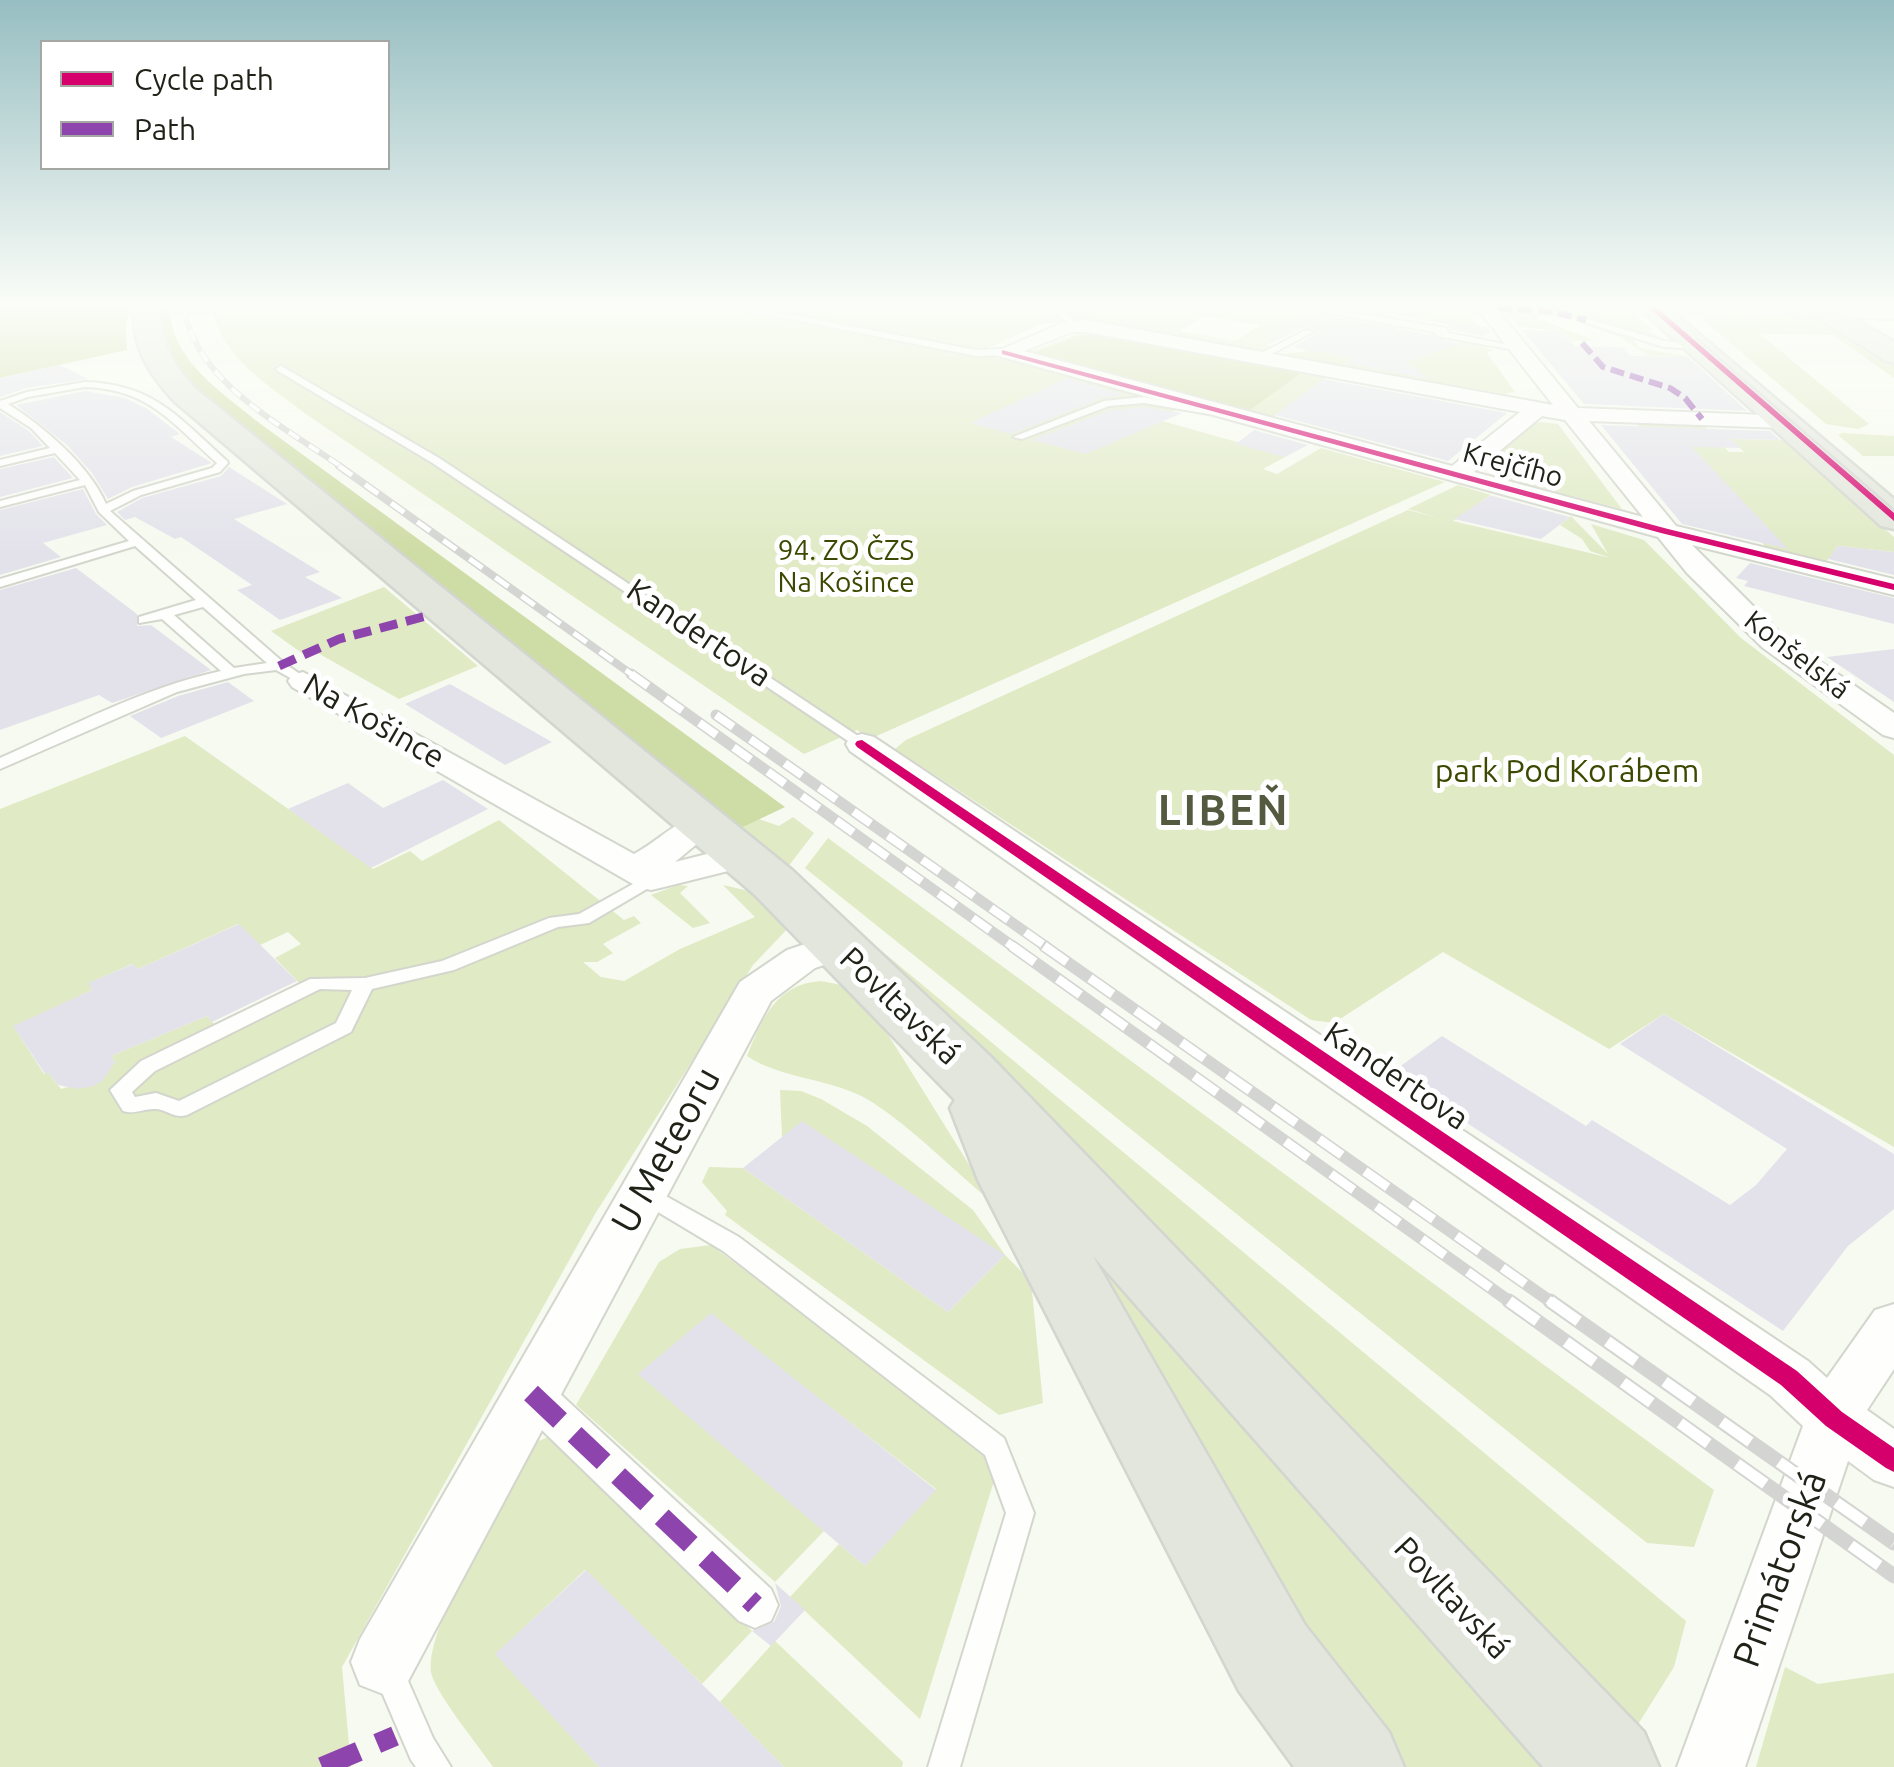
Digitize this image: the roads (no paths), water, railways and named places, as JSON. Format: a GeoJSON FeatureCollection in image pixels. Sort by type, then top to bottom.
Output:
{"type":"FeatureCollection","features":[{"type":"Feature","properties":{"kind":"main road","name":"Povltavská"},"geometry":{"type":"LineString","coordinates":[[181,389],[704,822],[839,946],[968,1072],[1609,1767]]}},
{"type":"Feature","properties":{"kind":"main road"},"geometry":{"type":"LineString","coordinates":[[1746,389],[1894,518]]}},
{"type":"Feature","properties":{"kind":"main road"},"geometry":{"type":"LineString","coordinates":[[968,1072],[1013,1180],[1272,1658],[1354,1767]]}},
{"type":"Feature","properties":{"kind":"street","name":"Krejčího"},"geometry":{"type":"LineString","coordinates":[[1141,389],[1664,532],[1894,587]]}},
{"type":"Feature","properties":{"kind":"street"},"geometry":{"type":"LineString","coordinates":[[1430,389],[1568,414],[1783,422]]}},
{"type":"Feature","properties":{"kind":"street","name":"Konšelská"},"geometry":{"type":"LineString","coordinates":[[1549,389],[1664,532],[1772,642],[1894,728]]}},
{"type":"Feature","properties":{"kind":"street"},"geometry":{"type":"LineString","coordinates":[[1454,476],[1538,409]]}},
{"type":"Feature","properties":{"kind":"street","name":"Na Košince"},"geometry":{"type":"LineString","coordinates":[[291,674],[642,875]]}},
{"type":"Feature","properties":{"kind":"street","name":"Kandertova"},"geometry":{"type":"LineString","coordinates":[[862,744],[1789,1378],[1834,1420],[1894,1460]]}},
{"type":"Feature","properties":{"kind":"street"},"geometry":{"type":"LineString","coordinates":[[642,875],[704,822]]}},
{"type":"Feature","properties":{"kind":"street"},"geometry":{"type":"LineString","coordinates":[[642,875],[743,856]]}},
{"type":"Feature","properties":{"kind":"street","name":"U Meteoru"},"geometry":{"type":"LineString","coordinates":[[384,1662],[641,1191],[755,992],[801,959],[839,946]]}},
{"type":"Feature","properties":{"kind":"street","name":"Primátorská"},"geometry":{"type":"LineString","coordinates":[[1711,1767],[1834,1420],[1853,1383],[1894,1326]]}},
{"type":"Feature","properties":{"kind":"street"},"geometry":{"type":"LineString","coordinates":[[531,1393],[754,1604]]}},
{"type":"Feature","properties":{"kind":"lane","name":"Na Košince"},"geometry":{"type":"LineString","coordinates":[[57,389],[1,404],[35,426],[88,481],[103,510],[137,542],[291,674]]}},
{"type":"Feature","properties":{"kind":"lane","name":"Na Košince"},"geometry":{"type":"LineString","coordinates":[[103,510],[137,493],[216,470],[223,464],[155,402],[128,389]]}},
{"type":"Feature","properties":{"kind":"lane","name":"Kandertova"},"geometry":{"type":"LineString","coordinates":[[316,389],[435,460],[862,744]]}},
{"type":"Feature","properties":{"kind":"lane"},"geometry":{"type":"LineString","coordinates":[[1018,437],[1107,402],[1144,400],[1234,415]]}},
{"type":"Feature","properties":{"kind":"lane"},"geometry":{"type":"LineString","coordinates":[[0,463],[56,450]]}},
{"type":"Feature","properties":{"kind":"lane"},"geometry":{"type":"LineString","coordinates":[[0,504],[88,481]]}},
{"type":"Feature","properties":{"kind":"lane"},"geometry":{"type":"LineString","coordinates":[[0,583],[137,542]]}},
{"type":"Feature","properties":{"kind":"lane"},"geometry":{"type":"LineString","coordinates":[[144,620],[206,602]]}},
{"type":"Feature","properties":{"kind":"lane"},"geometry":{"type":"LineString","coordinates":[[164,614],[232,673]]}},
{"type":"Feature","properties":{"kind":"lane"},"geometry":{"type":"LineString","coordinates":[[0,764],[182,686],[232,673],[291,674]]}},
{"type":"Feature","properties":{"kind":"lane"},"geometry":{"type":"LineString","coordinates":[[365,984],[344,1027],[180,1110],[156,1101],[130,1106],[120,1090],[148,1066],[317,983],[365,984],[447,966],[556,922],[582,919],[609,905],[642,875]]}},
{"type":"Feature","properties":{"kind":"lane"},"geometry":{"type":"LineString","coordinates":[[641,1191],[731,1244],[995,1446],[1020,1514],[944,1767]]}},
{"type":"Feature","properties":{"kind":"lane"},"geometry":{"type":"LineString","coordinates":[[384,1662],[422,1749],[436,1767]]}},
{"type":"Feature","properties":{"kind":"tram line"},"geometry":{"type":"LineString","coordinates":[[1755,389],[1894,510]]}},
{"type":"Feature","properties":{"kind":"railway"},"geometry":{"type":"LineString","coordinates":[[233,389],[343,468]]}},
{"type":"Feature","properties":{"kind":"railway"},"geometry":{"type":"LineString","coordinates":[[339,466],[634,676]]}},
{"type":"Feature","properties":{"kind":"railway"},"geometry":{"type":"LineString","coordinates":[[631,674],[1015,948]]}},
{"type":"Feature","properties":{"kind":"railway"},"geometry":{"type":"LineString","coordinates":[[716,715],[1048,948]]}},
{"type":"Feature","properties":{"kind":"railway"},"geometry":{"type":"LineString","coordinates":[[1012,946],[1513,1304]]}},
{"type":"Feature","properties":{"kind":"railway"},"geometry":{"type":"LineString","coordinates":[[1044,946],[1554,1304]]}},
{"type":"Feature","properties":{"kind":"railway"},"geometry":{"type":"LineString","coordinates":[[1509,1301],[1894,1576]]}},
{"type":"Feature","properties":{"kind":"railway"},"geometry":{"type":"LineString","coordinates":[[1550,1301],[1894,1543]]}},
{"type":"Feature","properties":{"kind":"district","name":"LIBEŇ"},"geometry":{"type":"Point","coordinates":[1224,811]}},
{"type":"Feature","properties":{"kind":"park label","name":"94. ZO ČZS Na Košince"},"geometry":{"type":"Point","coordinates":[846,567]}},
{"type":"Feature","properties":{"kind":"park label","name":"park Pod Korábem"},"geometry":{"type":"Point","coordinates":[1567,771]}}]}
